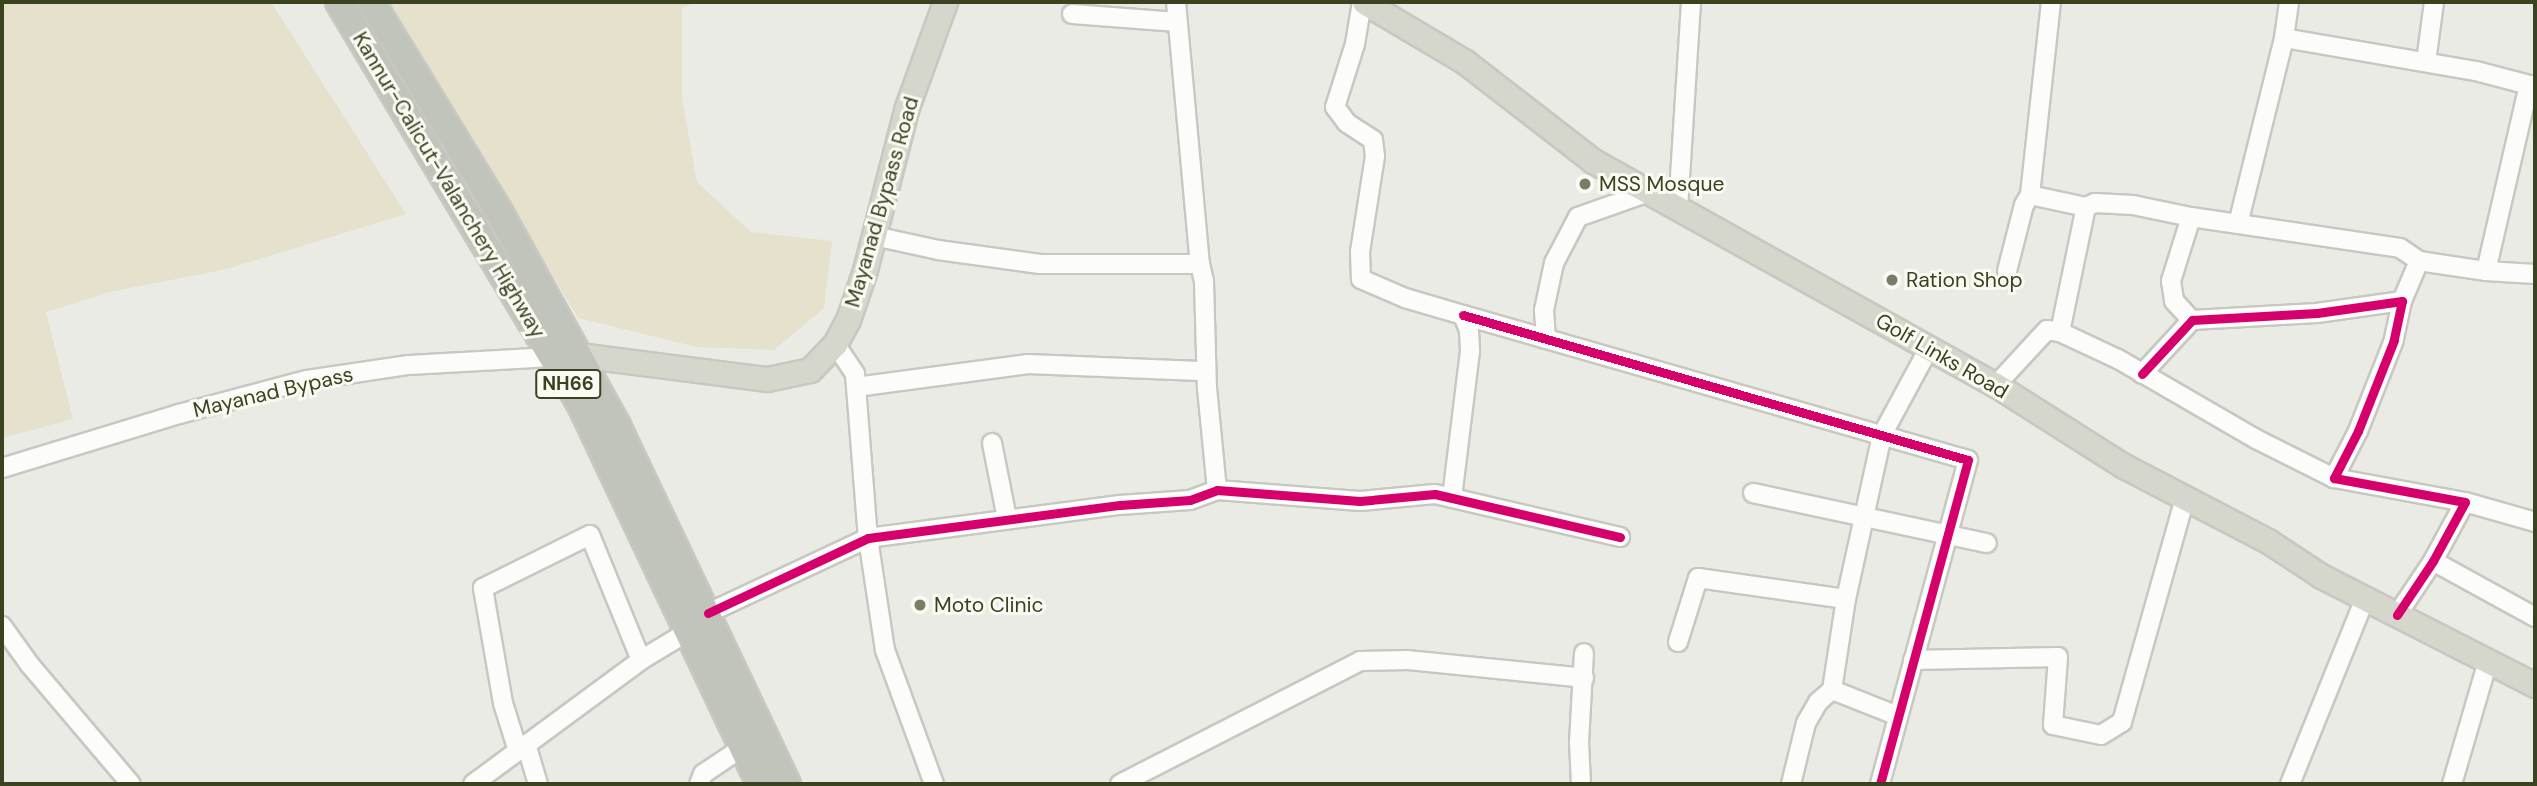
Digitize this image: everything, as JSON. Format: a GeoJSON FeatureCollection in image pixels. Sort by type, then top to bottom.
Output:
{"type":"FeatureCollection","features":[{"type":"Feature","properties":{"kind":"highway","name":"Kannur-Calicut-Valanchery Highway"},"geometry":{"type":"LineString","coordinates":[[340,2],[581,405],[760,784]]}},
{"type":"Feature","properties":{"kind":"highway","name":"Kannur-Calicut-Valanchery Highway"},"geometry":{"type":"LineString","coordinates":[[371,2],[499,212],[617,426],[787,784]]}},
{"type":"Feature","properties":{"kind":"main road","name":"Mayanad Bypass Road"},"geometry":{"type":"LineString","coordinates":[[579,355],[767,379],[810,370],[835,344],[848,320],[874,236],[907,107],[945,2]]}},
{"type":"Feature","properties":{"kind":"main road","name":"Golf Links Road"},"geometry":{"type":"LineString","coordinates":[[1363,2],[1387,8],[1465,62],[1593,161],[1996,385],[2122,465],[2268,541],[2321,576],[2535,685]]}},
{"type":"Feature","properties":{"kind":"street"},"geometry":{"type":"LineString","coordinates":[[1176,2],[1175,22],[1204,282],[1206,371],[1217,490]]}},
{"type":"Feature","properties":{"kind":"street"},"geometry":{"type":"LineString","coordinates":[[1363,2],[1355,44],[1335,107],[1347,123],[1373,140],[1375,156],[1360,252],[1361,279],[1405,298],[1968,460],[1880,784]]}},
{"type":"Feature","properties":{"kind":"street"},"geometry":{"type":"LineString","coordinates":[[1678,209],[1692,2]]}},
{"type":"Feature","properties":{"kind":"street"},"geometry":{"type":"LineString","coordinates":[[2007,271],[2024,205],[2030,195],[2051,2]]}},
{"type":"Feature","properties":{"kind":"street"},"geometry":{"type":"LineString","coordinates":[[2238,224],[2284,38],[2289,2]]}},
{"type":"Feature","properties":{"kind":"street"},"geometry":{"type":"LineString","coordinates":[[2426,62],[2434,2]]}},
{"type":"Feature","properties":{"kind":"street"},"geometry":{"type":"LineString","coordinates":[[1072,14],[1175,22]]}},
{"type":"Feature","properties":{"kind":"street"},"geometry":{"type":"LineString","coordinates":[[2284,38],[2426,62],[2532,85],[2486,271]]}},
{"type":"Feature","properties":{"kind":"street"},"geometry":{"type":"LineString","coordinates":[[1546,338],[1544,310],[1554,263],[1578,217],[1649,192]]}},
{"type":"Feature","properties":{"kind":"street"},"geometry":{"type":"LineString","coordinates":[[2030,195],[2086,207],[2095,203],[2133,205],[2191,217],[2400,248],[2419,261],[2486,271],[2535,274]]}},
{"type":"Feature","properties":{"kind":"street"},"geometry":{"type":"LineString","coordinates":[[2060,332],[2086,207]]}},
{"type":"Feature","properties":{"kind":"street"},"geometry":{"type":"LineString","coordinates":[[2191,217],[2171,281],[2174,301],[2192,320]]}},
{"type":"Feature","properties":{"kind":"street"},"geometry":{"type":"LineString","coordinates":[[874,236],[938,250],[1040,264],[1200,264]]}},
{"type":"Feature","properties":{"kind":"street"},"geometry":{"type":"LineString","coordinates":[[2334,478],[2358,430],[2394,340],[2402,301],[2419,261]]}},
{"type":"Feature","properties":{"kind":"street"},"geometry":{"type":"LineString","coordinates":[[2142,374],[2192,320],[2317,313],[2402,301]]}},
{"type":"Feature","properties":{"kind":"street"},"geometry":{"type":"LineString","coordinates":[[1452,498],[1470,351],[1469,331],[1463,315]]}},
{"type":"Feature","properties":{"kind":"street"},"geometry":{"type":"LineString","coordinates":[[1996,385],[2047,330],[2060,332],[2142,374],[2256,439],[2334,478],[2465,502],[2535,522]]}},
{"type":"Feature","properties":{"kind":"street"},"geometry":{"type":"LineString","coordinates":[[835,344],[855,374],[868,538],[885,650],[934,784]]}},
{"type":"Feature","properties":{"kind":"street"},"geometry":{"type":"LineString","coordinates":[[1791,784],[1806,723],[1818,702],[1832,690],[1846,599],[1882,435],[1929,348]]}},
{"type":"Feature","properties":{"kind":"street","name":"Mayanad Bypass"},"geometry":{"type":"LineString","coordinates":[[2,468],[178,414],[307,380],[409,365],[552,357]]}},
{"type":"Feature","properties":{"kind":"street"},"geometry":{"type":"LineString","coordinates":[[856,387],[1028,364],[1206,371]]}},
{"type":"Feature","properties":{"kind":"street"},"geometry":{"type":"LineString","coordinates":[[992,443],[1007,519]]}},
{"type":"Feature","properties":{"kind":"street"},"geometry":{"type":"LineString","coordinates":[[708,613],[868,538],[1120,505],[1190,500],[1217,490],[1360,501],[1435,494],[1620,537]]}},
{"type":"Feature","properties":{"kind":"street"},"geometry":{"type":"LineString","coordinates":[[1753,493],[1987,543]]}},
{"type":"Feature","properties":{"kind":"street"},"geometry":{"type":"LineString","coordinates":[[1913,660],[2058,657],[2053,725],[2101,735],[2122,722],[2185,498]]}},
{"type":"Feature","properties":{"kind":"street"},"geometry":{"type":"LineString","coordinates":[[2397,615],[2434,561],[2465,502]]}},
{"type":"Feature","properties":{"kind":"street"},"geometry":{"type":"LineString","coordinates":[[538,784],[503,703],[483,588],[590,535],[641,660]]}},
{"type":"Feature","properties":{"kind":"street"},"geometry":{"type":"LineString","coordinates":[[2434,561],[2535,617]]}},
{"type":"Feature","properties":{"kind":"street"},"geometry":{"type":"LineString","coordinates":[[1678,642],[1698,578],[1846,599]]}},
{"type":"Feature","properties":{"kind":"street"},"geometry":{"type":"LineString","coordinates":[[2290,784],[2365,598]]}},
{"type":"Feature","properties":{"kind":"street"},"geometry":{"type":"LineString","coordinates":[[2,626],[30,665],[131,784]]}},
{"type":"Feature","properties":{"kind":"street"},"geometry":{"type":"LineString","coordinates":[[473,784],[641,660],[689,631]]}},
{"type":"Feature","properties":{"kind":"street"},"geometry":{"type":"LineString","coordinates":[[1581,784],[1579,742],[1584,653]]}},
{"type":"Feature","properties":{"kind":"street"},"geometry":{"type":"LineString","coordinates":[[1120,784],[1360,661],[1408,660],[1584,678]]}},
{"type":"Feature","properties":{"kind":"street"},"geometry":{"type":"LineString","coordinates":[[2452,784],[2488,661]]}},
{"type":"Feature","properties":{"kind":"street"},"geometry":{"type":"LineString","coordinates":[[1832,690],[1898,716]]}},
{"type":"Feature","properties":{"kind":"street"},"geometry":{"type":"LineString","coordinates":[[699,784],[703,774],[743,747]]}},
{"type":"Feature","properties":{"kind":"shaded area"},"geometry":{"type":"Polygon","coordinates":[[[2,2],[271,2],[406,214],[227,269],[110,292],[46,312],[73,419],[2,438],[2,2]]]}},
{"type":"Feature","properties":{"kind":"shaded area"},"geometry":{"type":"Polygon","coordinates":[[[388,2],[697,2],[682,8],[682,98],[697,182],[751,232],[832,241],[824,308],[774,350],[697,347],[578,318],[388,2]]]}},
{"type":"Feature","properties":{"kind":"cycle path"},"geometry":{"type":"LineString","coordinates":[[2142,374],[2192,320],[2317,313],[2402,301],[2394,340],[2358,431],[2334,478],[2465,502],[2433,561],[2397,615]]}},
{"type":"Feature","properties":{"kind":"cycle path"},"geometry":{"type":"LineString","coordinates":[[1463,315],[1968,460],[1880,784]]}},
{"type":"Feature","properties":{"kind":"cycle path"},"geometry":{"type":"LineString","coordinates":[[708,613],[868,538],[1120,505],[1190,500],[1217,490],[1360,501],[1435,494],[1620,537]]}},
{"type":"Feature","properties":{"kind":"place","name":"MSS Mosque"},"geometry":{"type":"Point","coordinates":[1585,184]}},
{"type":"Feature","properties":{"kind":"place","name":"Ration Shop"},"geometry":{"type":"Point","coordinates":[1892,280]}},
{"type":"Feature","properties":{"kind":"place","name":"Moto Clinic"},"geometry":{"type":"Point","coordinates":[920,605]}}]}
